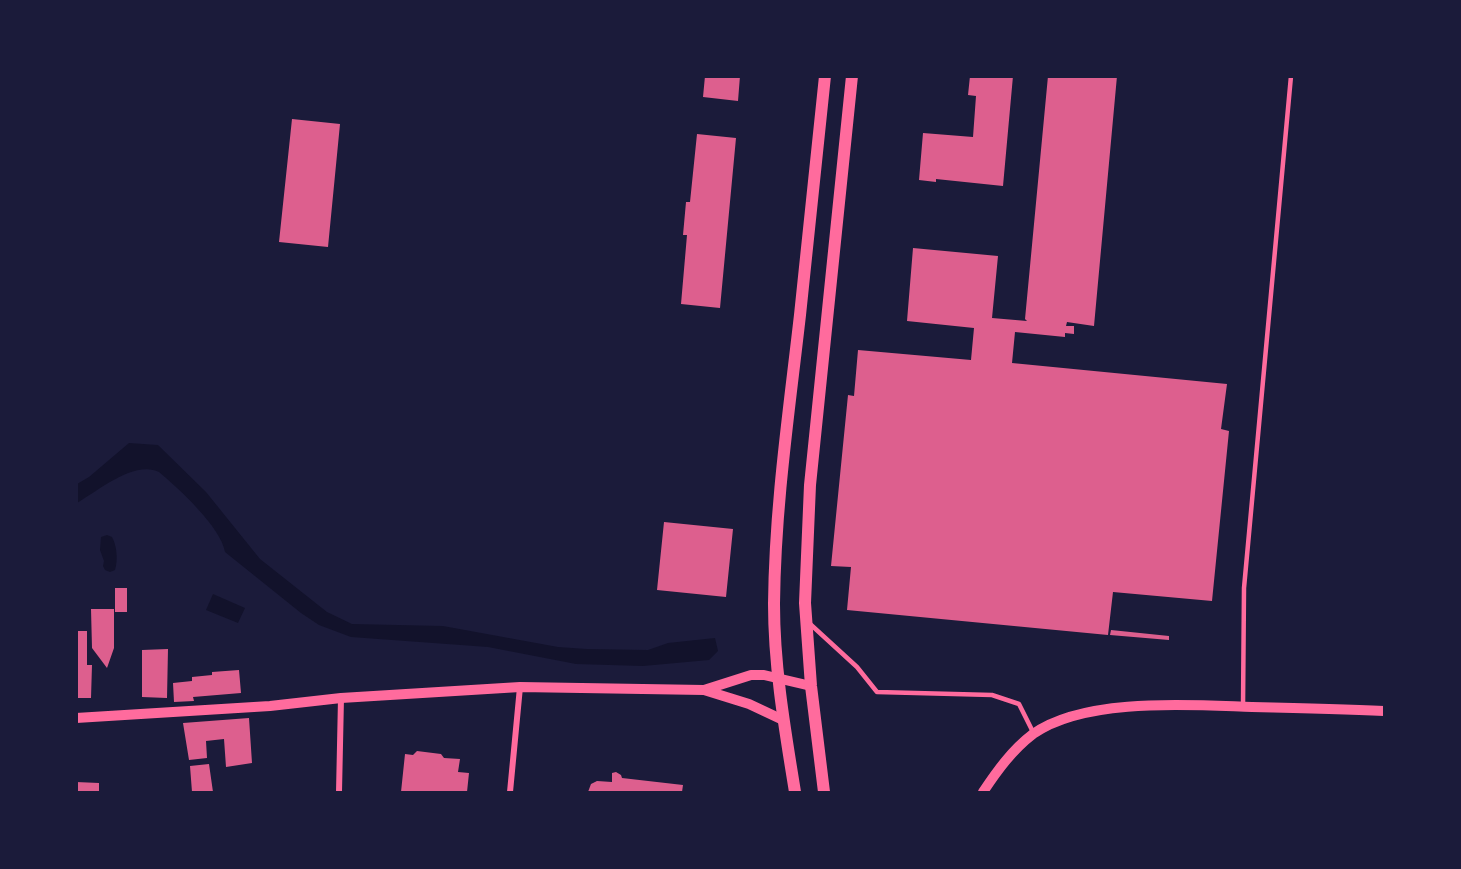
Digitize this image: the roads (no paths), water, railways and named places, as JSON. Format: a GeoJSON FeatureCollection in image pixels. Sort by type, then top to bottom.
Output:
{"type":"FeatureCollection","features":[{"type":"Feature","properties":{"kind":"main road"},"geometry":{"type":"LineString","coordinates":[[795,792],[783,720],[776,653],[779,484],[800,315],[825,76]]}},
{"type":"Feature","properties":{"kind":"main road"},"geometry":{"type":"LineString","coordinates":[[824,792],[806,625],[810,485],[852,76]]}},
{"type":"Feature","properties":{"kind":"street"},"geometry":{"type":"LineString","coordinates":[[704,690],[751,675],[778,678],[811,686]]}},
{"type":"Feature","properties":{"kind":"street"},"geometry":{"type":"LineString","coordinates":[[510,792],[520,687]]}},
{"type":"Feature","properties":{"kind":"street"},"geometry":{"type":"LineString","coordinates":[[76,718],[520,687],[704,690],[748,704],[783,720]]}},
{"type":"Feature","properties":{"kind":"street"},"geometry":{"type":"LineString","coordinates":[[339,792],[340,698]]}},
{"type":"Feature","properties":{"kind":"street"},"geometry":{"type":"LineString","coordinates":[[983,792],[999,766],[1034,734],[1071,716],[1113,708],[1198,705],[1384,711]]}},
{"type":"Feature","properties":{"kind":"lane"},"geometry":{"type":"LineString","coordinates":[[1243,707],[1244,588],[1291,76]]}},
{"type":"Feature","properties":{"kind":"lane"},"geometry":{"type":"LineString","coordinates":[[806,625],[857,666],[878,692],[992,695],[1019,704],[1034,734]]}}]}
